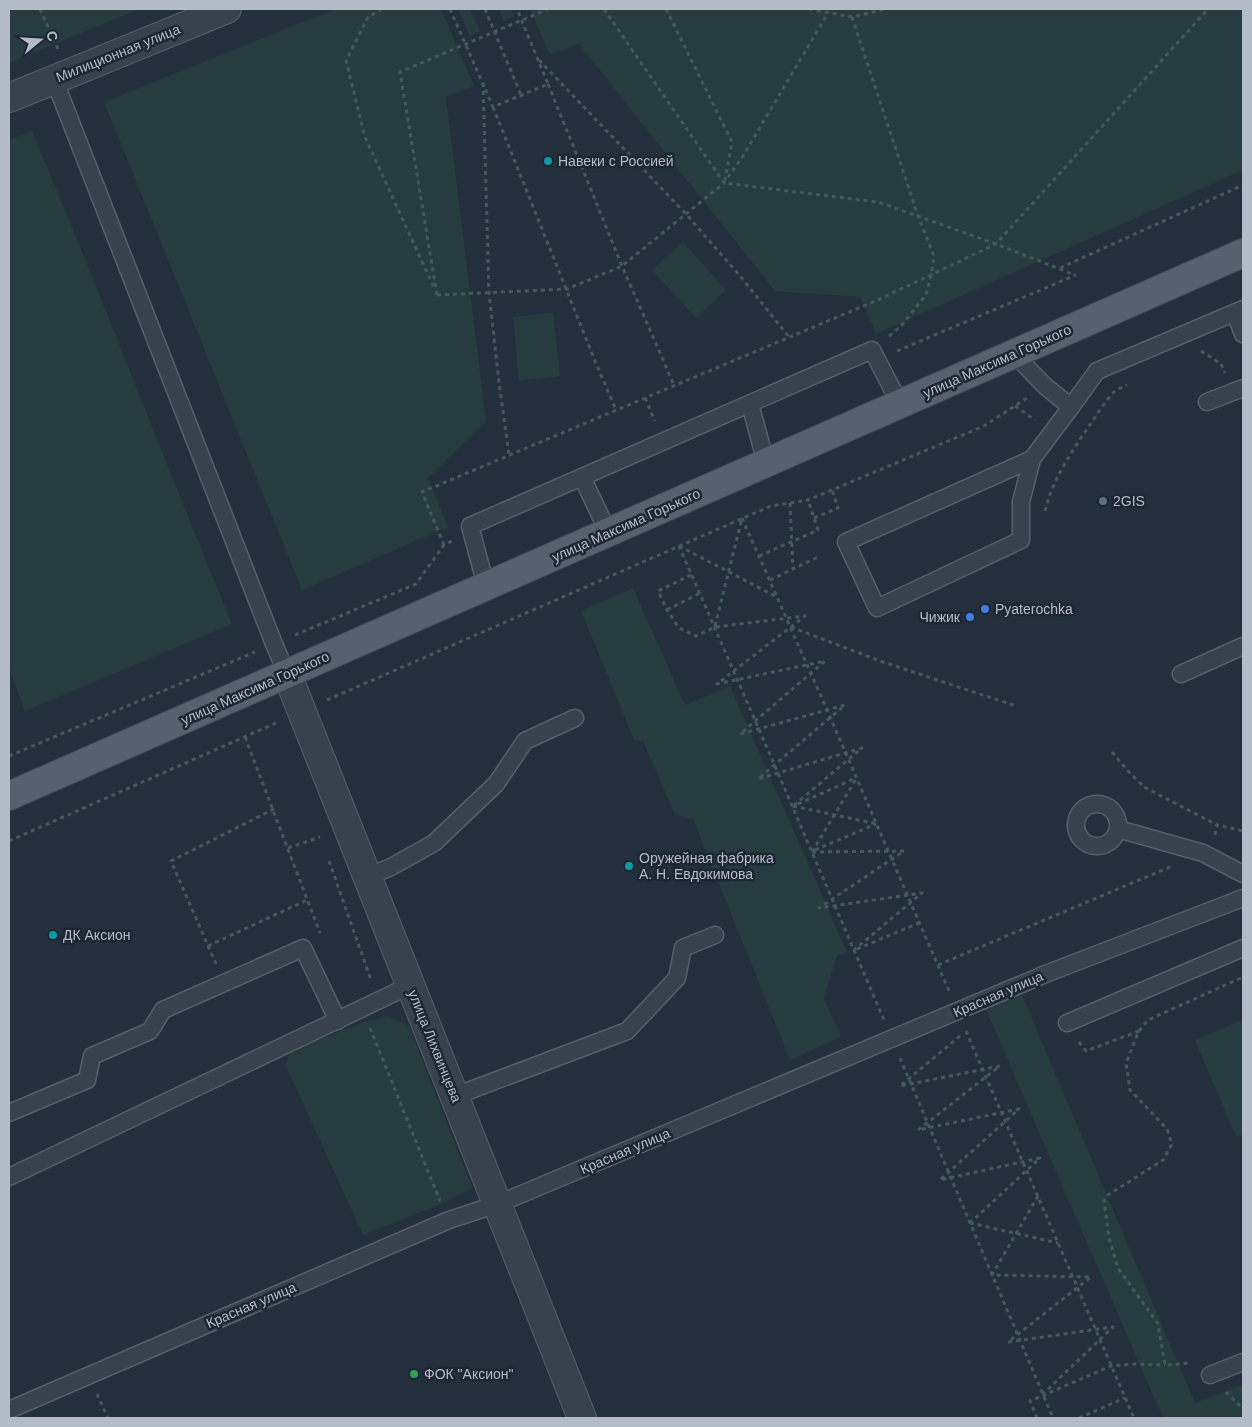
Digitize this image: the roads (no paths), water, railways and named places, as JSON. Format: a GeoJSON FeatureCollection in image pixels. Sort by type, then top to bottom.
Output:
{"type":"FeatureCollection","features":[{"type":"Feature","properties":{"kind":"main road","name":"улица Максима Горького"},"geometry":{"type":"LineString","coordinates":[[9,796],[1243,253]]}},
{"type":"Feature","properties":{"kind":"street","name":"Милиционная улица"},"geometry":{"type":"LineString","coordinates":[[9,98],[227,9]]}},
{"type":"Feature","properties":{"kind":"street","name":"улица Лихвинцева"},"geometry":{"type":"LineString","coordinates":[[287,674],[582,1418]]}},
{"type":"Feature","properties":{"kind":"lane"},"geometry":{"type":"LineString","coordinates":[[54,79],[287,674]]}},
{"type":"Feature","properties":{"kind":"lane"},"geometry":{"type":"LineString","coordinates":[[1032,459],[846,542],[877,608],[1021,540],[1021,502],[1032,459],[1097,371],[1239,311],[1243,334]]}},
{"type":"Feature","properties":{"kind":"lane"},"geometry":{"type":"LineString","coordinates":[[486,586],[470,526],[872,350],[900,404]]}},
{"type":"Feature","properties":{"kind":"lane"},"geometry":{"type":"LineString","coordinates":[[1014,354],[1045,386],[1071,407]]}},
{"type":"Feature","properties":{"kind":"lane"},"geometry":{"type":"LineString","coordinates":[[1207,402],[1238,390]]}},
{"type":"Feature","properties":{"kind":"lane"},"geometry":{"type":"LineString","coordinates":[[750,404],[766,463]]}},
{"type":"Feature","properties":{"kind":"lane"},"geometry":{"type":"LineString","coordinates":[[582,477],[608,532]]}},
{"type":"Feature","properties":{"kind":"lane"},"geometry":{"type":"LineString","coordinates":[[1181,674],[1243,646]]}},
{"type":"Feature","properties":{"kind":"lane"},"geometry":{"type":"LineString","coordinates":[[368,877],[391,867],[434,843],[496,784],[525,741],[575,718]]}},
{"type":"Feature","properties":{"kind":"lane"},"geometry":{"type":"LineString","coordinates":[[1118,829],[1203,853],[1243,874]]}},
{"type":"Feature","properties":{"kind":"lane","name":"Красная улица"},"geometry":{"type":"LineString","coordinates":[[9,1410],[449,1220],[498,1204],[1048,973],[1243,898]]}},
{"type":"Feature","properties":{"kind":"lane"},"geometry":{"type":"LineString","coordinates":[[455,1096],[627,1031],[677,978],[684,948],[715,935]]}},
{"type":"Feature","properties":{"kind":"lane"},"geometry":{"type":"LineString","coordinates":[[9,1113],[87,1080],[92,1056],[150,1031],[163,1010],[302,948],[338,1021]]}},
{"type":"Feature","properties":{"kind":"lane"},"geometry":{"type":"LineString","coordinates":[[1067,1023],[1243,948]]}},
{"type":"Feature","properties":{"kind":"lane"},"geometry":{"type":"LineString","coordinates":[[9,1176],[411,985]]}},
{"type":"Feature","properties":{"kind":"lane"},"geometry":{"type":"LineString","coordinates":[[1210,1375],[1243,1362]]}},
{"type":"Feature","properties":{"kind":"place","name":"Навеки с Россией"},"geometry":{"type":"Point","coordinates":[548,161]}},
{"type":"Feature","properties":{"kind":"place","name":"2GIS"},"geometry":{"type":"Point","coordinates":[1103,501]}},
{"type":"Feature","properties":{"kind":"place","name":"Pyaterochka"},"geometry":{"type":"Point","coordinates":[985,609]}},
{"type":"Feature","properties":{"kind":"place","name":"Чижик"},"geometry":{"type":"Point","coordinates":[970,617]}},
{"type":"Feature","properties":{"kind":"place","name":"Оружейная фабрика А. Н. Евдокимова"},"geometry":{"type":"Point","coordinates":[629,866]}},
{"type":"Feature","properties":{"kind":"place","name":"ДК Аксион"},"geometry":{"type":"Point","coordinates":[53,935]}},
{"type":"Feature","properties":{"kind":"place","name":"ФОК \"Аксион\""},"geometry":{"type":"Point","coordinates":[414,1374]}}]}
